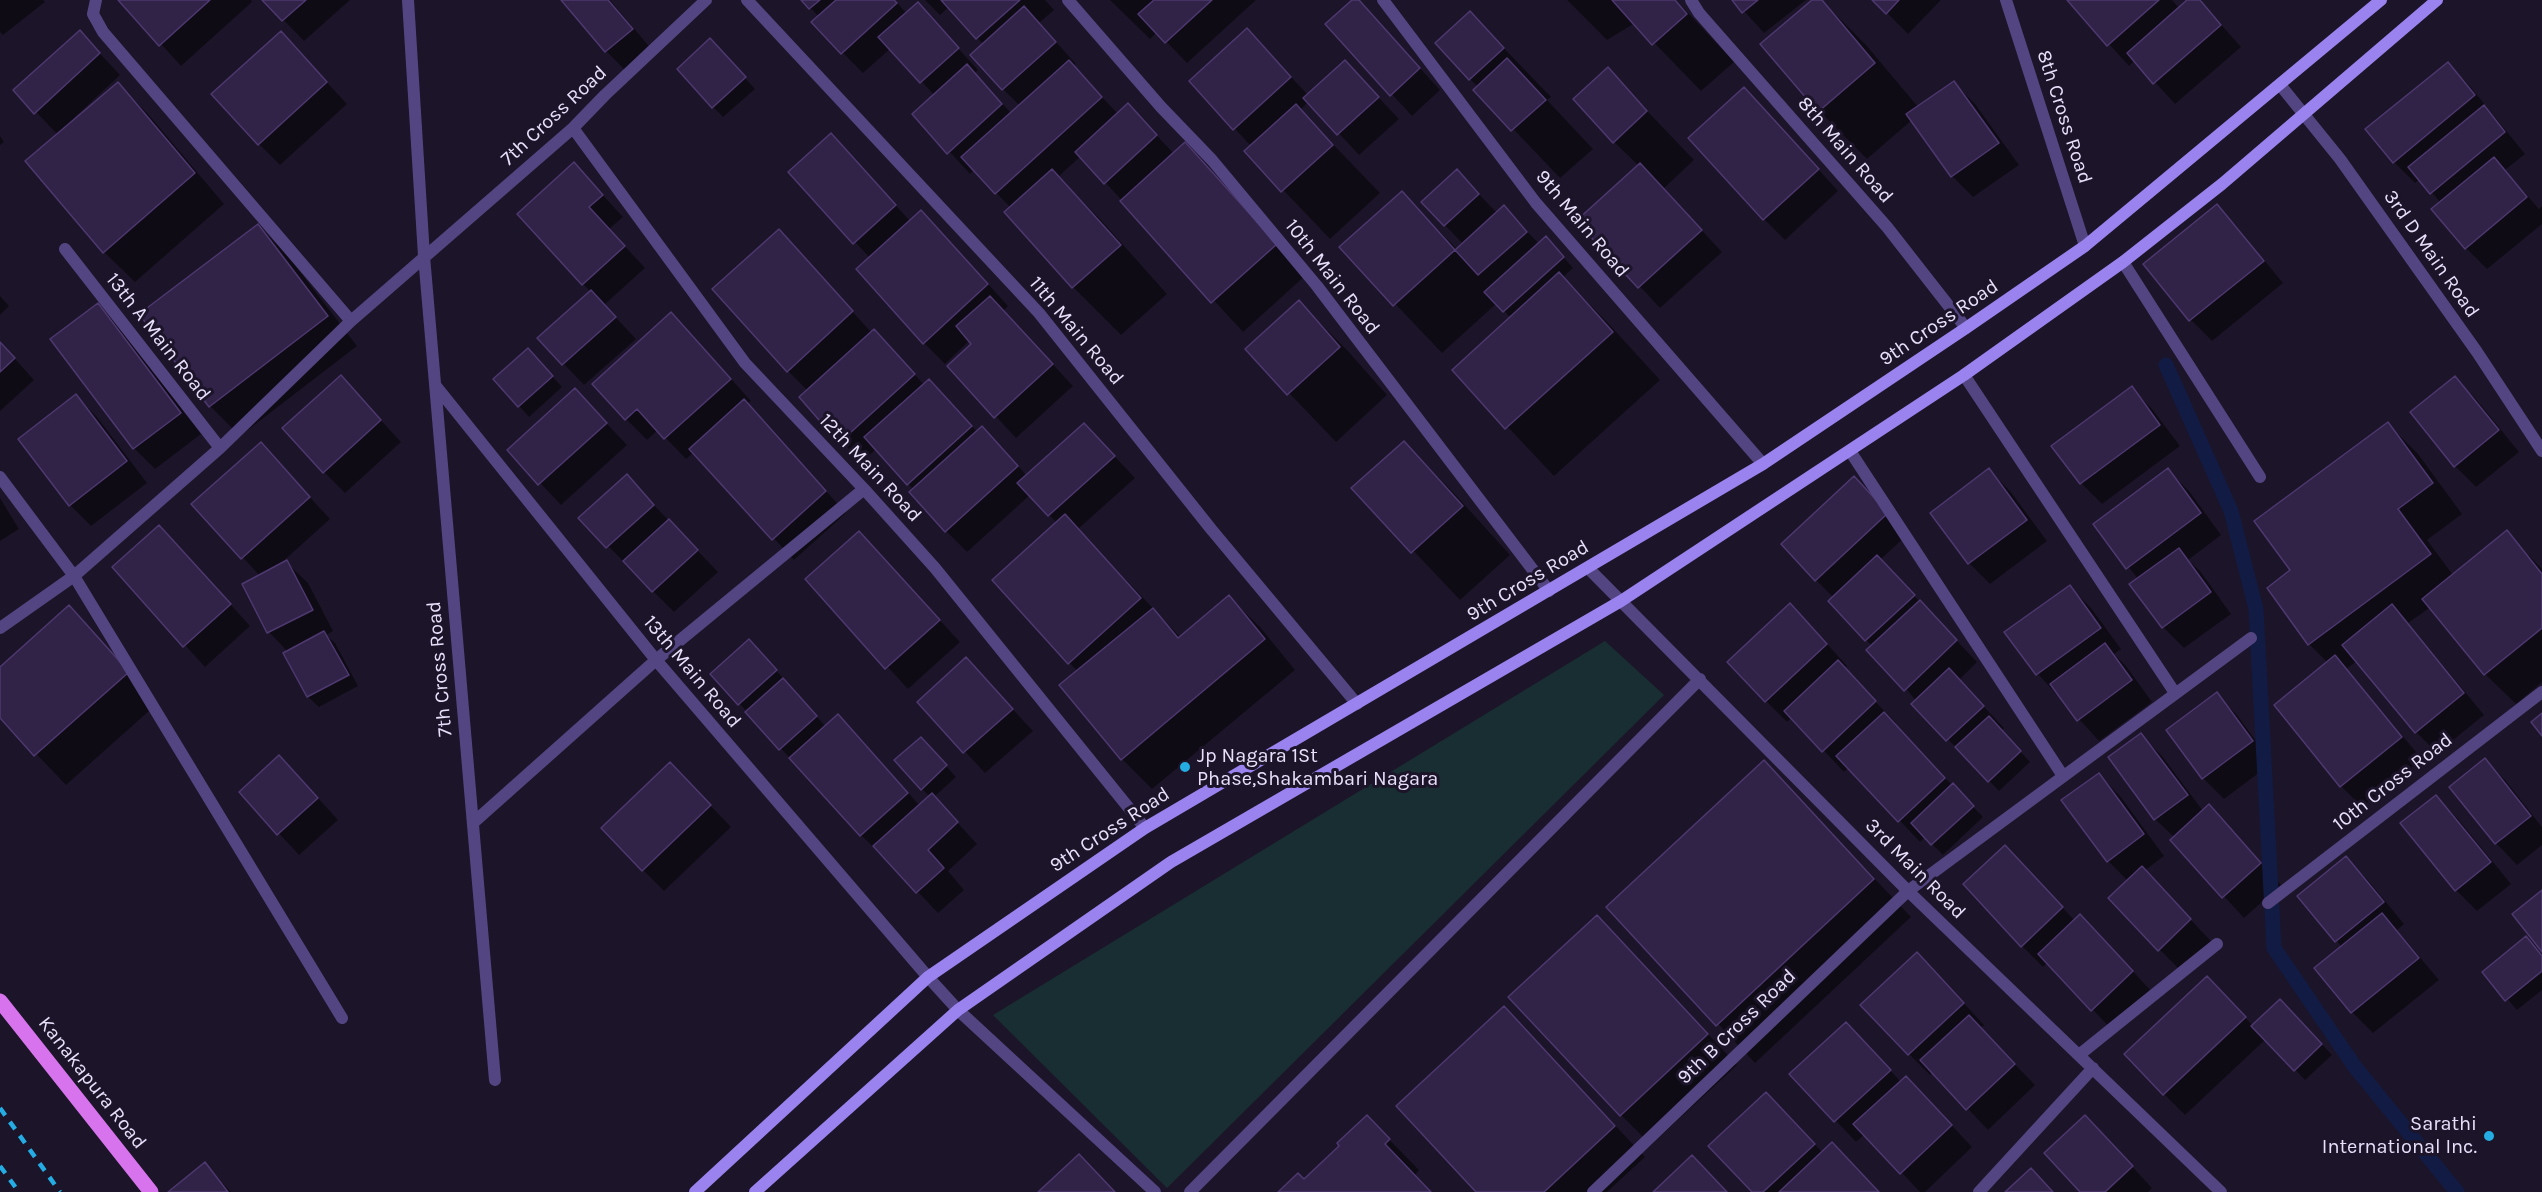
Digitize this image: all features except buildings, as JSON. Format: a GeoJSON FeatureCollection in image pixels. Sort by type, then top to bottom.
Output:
{"type":"FeatureCollection","features":[{"type":"Feature","properties":{"kind":"main road","name":"9th Cross Road"},"geometry":{"type":"LineString","coordinates":[[695,1192],[928,977],[1145,828],[1763,464],[1966,328],[2085,246],[2281,86],[2381,0]]}},
{"type":"Feature","properties":{"kind":"main road"},"geometry":{"type":"LineString","coordinates":[[755,1192],[958,1010],[1172,862],[1621,601],[1964,375],[2123,262],[2222,184],[2437,0]]}},
{"type":"Feature","properties":{"kind":"main road","name":"Kanakapura Road"},"geometry":{"type":"LineString","coordinates":[[0,1001],[151,1192]]}},
{"type":"Feature","properties":{"kind":"street"},"geometry":{"type":"LineString","coordinates":[[96,0],[93,14],[103,32],[351,321]]}},
{"type":"Feature","properties":{"kind":"street","name":"7th Cross Road"},"geometry":{"type":"LineString","coordinates":[[408,0],[424,256],[495,1080]]}},
{"type":"Feature","properties":{"kind":"street","name":"7th Cross Road"},"geometry":{"type":"LineString","coordinates":[[424,256],[573,128],[706,0]]}},
{"type":"Feature","properties":{"kind":"street","name":"11th Main Road"},"geometry":{"type":"LineString","coordinates":[[747,0],[1039,314],[1211,529],[1357,704]]}},
{"type":"Feature","properties":{"kind":"street","name":"10th Main Road"},"geometry":{"type":"LineString","coordinates":[[1068,0],[1161,107],[1212,160],[1317,286],[1549,591]]}},
{"type":"Feature","properties":{"kind":"street","name":"9th Main Road"},"geometry":{"type":"LineString","coordinates":[[1383,0],[1536,203],[1763,464]]}},
{"type":"Feature","properties":{"kind":"street","name":"8th Main Road"},"geometry":{"type":"LineString","coordinates":[[1691,0],[1699,13],[1887,227],[1966,328]]}},
{"type":"Feature","properties":{"kind":"street","name":"8th Cross Road"},"geometry":{"type":"LineString","coordinates":[[2006,0],[2085,246]]}},
{"type":"Feature","properties":{"kind":"street","name":"3rd D Main Road"},"geometry":{"type":"LineString","coordinates":[[2281,86],[2340,159],[2470,342],[2542,451]]}},
{"type":"Feature","properties":{"kind":"street","name":"12th Main Road"},"geometry":{"type":"LineString","coordinates":[[573,128],[745,363],[864,489],[976,616],[1145,828]]}},
{"type":"Feature","properties":{"kind":"street","name":"13th A Main Road"},"geometry":{"type":"LineString","coordinates":[[64,249],[220,448]]}},
{"type":"Feature","properties":{"kind":"street"},"geometry":{"type":"LineString","coordinates":[[0,628],[74,576],[220,448],[351,321],[424,256]]}},
{"type":"Feature","properties":{"kind":"street"},"geometry":{"type":"LineString","coordinates":[[2123,262],[2260,477]]}},
{"type":"Feature","properties":{"kind":"street"},"geometry":{"type":"LineString","coordinates":[[1964,375],[2175,693]]}},
{"type":"Feature","properties":{"kind":"street","name":"13th Main Road"},"geometry":{"type":"LineString","coordinates":[[435,385],[656,660],[928,977],[958,1010],[1155,1192]]}},
{"type":"Feature","properties":{"kind":"street"},"geometry":{"type":"LineString","coordinates":[[1850,452],[2063,776]]}},
{"type":"Feature","properties":{"kind":"street"},"geometry":{"type":"LineString","coordinates":[[0,477],[74,576],[342,1018]]}},
{"type":"Feature","properties":{"kind":"street"},"geometry":{"type":"LineString","coordinates":[[473,823],[656,660],[864,489]]}},
{"type":"Feature","properties":{"kind":"street","name":"3rd Main Road"},"geometry":{"type":"LineString","coordinates":[[1588,568],[1908,891],[2221,1192]]}},
{"type":"Feature","properties":{"kind":"street","name":"9th B Cross Road"},"geometry":{"type":"LineString","coordinates":[[1593,1192],[1908,891],[2251,638]]}},
{"type":"Feature","properties":{"kind":"street"},"geometry":{"type":"LineString","coordinates":[[1190,1192],[1700,679]]}},
{"type":"Feature","properties":{"kind":"street","name":"10th Cross Road"},"geometry":{"type":"LineString","coordinates":[[2268,903],[2542,692]]}},
{"type":"Feature","properties":{"kind":"street"},"geometry":{"type":"LineString","coordinates":[[2079,1055],[2217,944]]}},
{"type":"Feature","properties":{"kind":"street"},"geometry":{"type":"LineString","coordinates":[[1978,1192],[2093,1068]]}},
{"type":"Feature","properties":{"kind":"green space"},"geometry":{"type":"Polygon","coordinates":[[[1605,641],[1664,695],[1167,1188],[993,1015],[1605,641]]]}},
{"type":"Feature","properties":{"kind":"waterway"},"geometry":{"type":"LineString","coordinates":[[2166,365],[2231,511],[2256,609],[2274,948],[2355,1067],[2457,1192]]}},
{"type":"Feature","properties":{"kind":"railway"},"geometry":{"type":"LineString","coordinates":[[0,1108],[60,1192]]}},
{"type":"Feature","properties":{"kind":"railway"},"geometry":{"type":"LineString","coordinates":[[0,1166],[19,1192]]}},
{"type":"Feature","properties":{"kind":"place","name":"Jp Nagara 1St Phase,Shakambari Nagara"},"geometry":{"type":"Point","coordinates":[1185,767]}},
{"type":"Feature","properties":{"kind":"place","name":"Sarathi International Inc."},"geometry":{"type":"Point","coordinates":[2489,1136]}}]}
